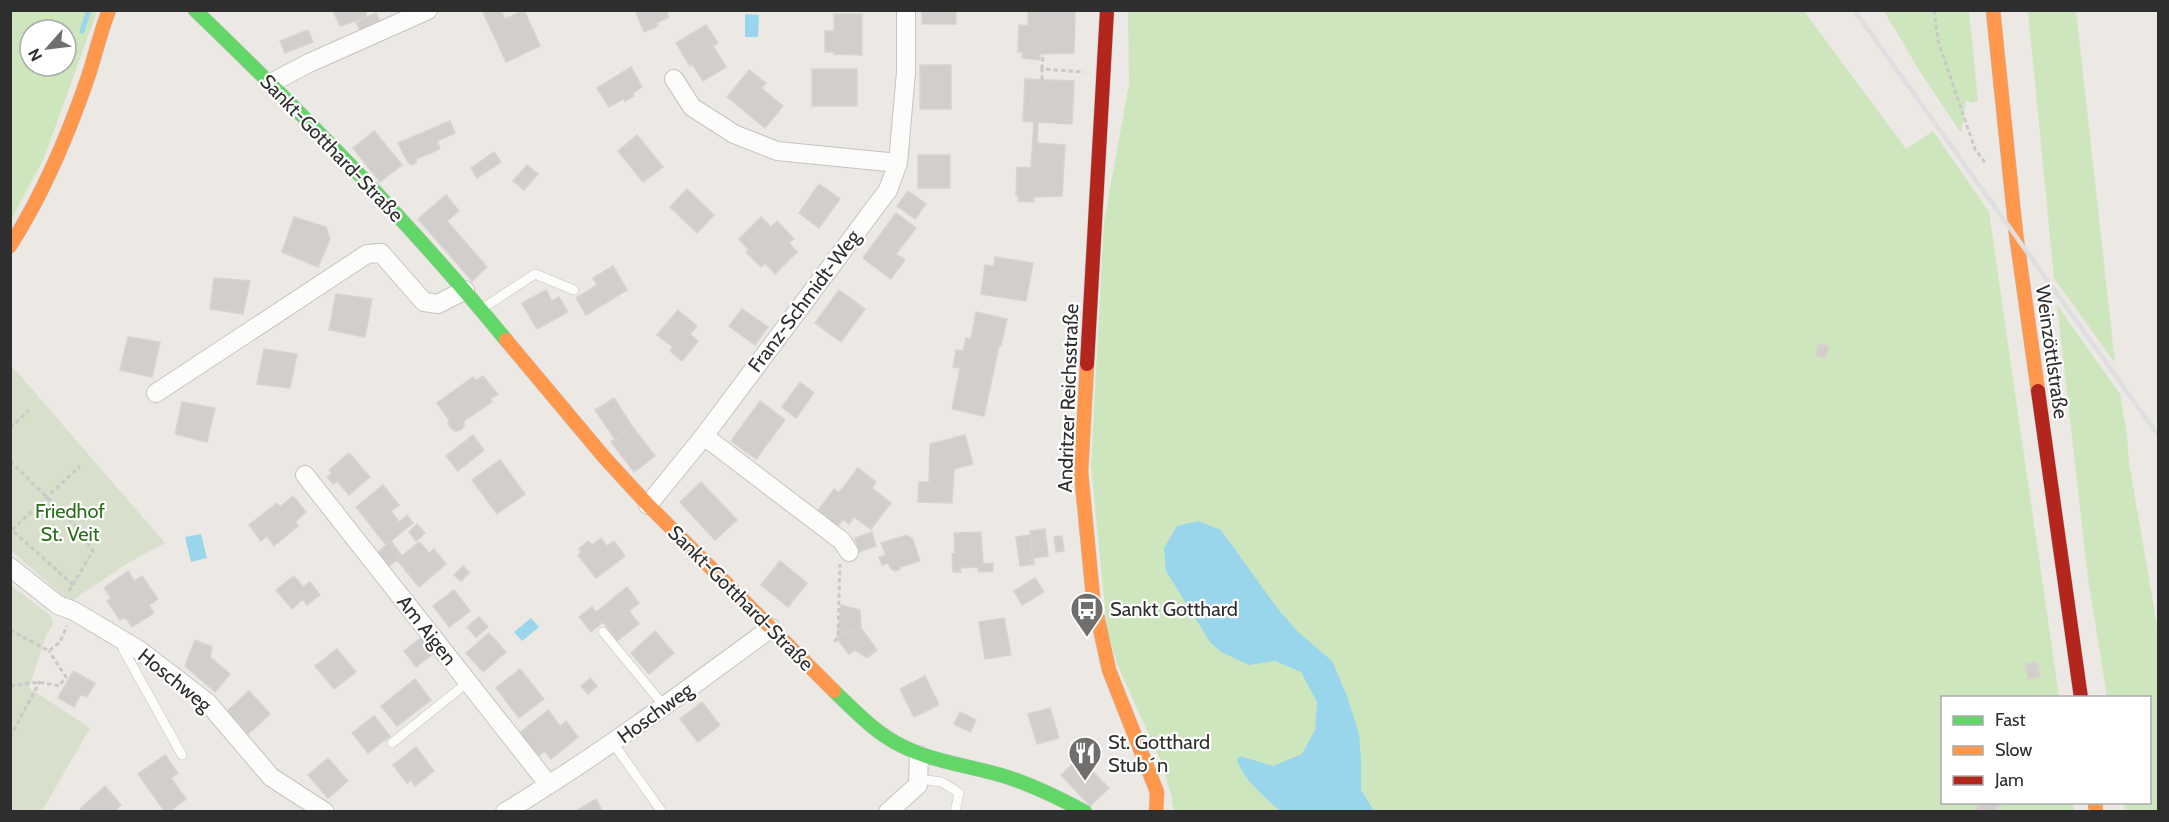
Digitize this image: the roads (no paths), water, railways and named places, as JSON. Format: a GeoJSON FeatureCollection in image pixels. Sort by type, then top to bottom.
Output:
{"type":"FeatureCollection","features":[{"type":"Feature","properties":{"kind":"main road"},"geometry":{"type":"LineString","coordinates":[[10,246],[39,195],[64,143],[109,10]]}},
{"type":"Feature","properties":{"kind":"main road","name":"Sankt-Gotthard-Straße"},"geometry":{"type":"LineString","coordinates":[[195,10],[271,83],[465,290],[604,457],[648,505],[868,724],[885,738],[919,755],[1020,782],[1057,796],[1085,812]]}},
{"type":"Feature","properties":{"kind":"main road","name":"Andritzer Reichsstraße"},"geometry":{"type":"LineString","coordinates":[[1107,10],[1081,472],[1091,587],[1101,638],[1110,672],[1152,776],[1157,792],[1156,812]]}},
{"type":"Feature","properties":{"kind":"main road","name":"Weinzöttlstraße"},"geometry":{"type":"LineString","coordinates":[[1992,10],[2016,234],[2081,696]]}},
{"type":"Feature","properties":{"kind":"street"},"geometry":{"type":"LineString","coordinates":[[271,83],[309,63],[428,10]]}},
{"type":"Feature","properties":{"kind":"street","name":"Franz-Schmidt-Weg"},"geometry":{"type":"LineString","coordinates":[[648,505],[704,436],[888,190],[898,163],[906,72],[906,10]]}},
{"type":"Feature","properties":{"kind":"street"},"geometry":{"type":"LineString","coordinates":[[674,79],[692,107],[734,134],[777,152],[898,163]]}},
{"type":"Feature","properties":{"kind":"street","name":"Sankt-Gotthard-Straße"},"geometry":{"type":"LineString","coordinates":[[156,393],[367,254],[381,253],[424,302],[438,304],[465,290]]}},
{"type":"Feature","properties":{"kind":"street"},"geometry":{"type":"LineString","coordinates":[[704,436],[842,541],[849,552]]}},
{"type":"Feature","properties":{"kind":"street","name":"Am Aigen"},"geometry":{"type":"LineString","coordinates":[[305,475],[549,785]]}},
{"type":"Feature","properties":{"kind":"street","name":"Hoschweg"},"geometry":{"type":"LineString","coordinates":[[10,567],[66,608],[139,650],[208,703],[271,777],[325,812]]}},
{"type":"Feature","properties":{"kind":"street","name":"Hoschweg"},"geometry":{"type":"LineString","coordinates":[[505,812],[613,743],[771,628]]}},
{"type":"Feature","properties":{"kind":"street"},"geometry":{"type":"LineString","coordinates":[[888,812],[918,785],[919,755]]}},
{"type":"Feature","properties":{"kind":"lane"},"geometry":{"type":"LineString","coordinates":[[481,309],[535,274],[574,290]]}},
{"type":"Feature","properties":{"kind":"lane"},"geometry":{"type":"LineString","coordinates":[[603,632],[665,707]]}},
{"type":"Feature","properties":{"kind":"lane"},"geometry":{"type":"LineString","coordinates":[[126,642],[123,649],[182,755]]}},
{"type":"Feature","properties":{"kind":"lane"},"geometry":{"type":"LineString","coordinates":[[392,743],[468,682]]}},
{"type":"Feature","properties":{"kind":"lane"},"geometry":{"type":"LineString","coordinates":[[613,743],[662,812]]}},
{"type":"Feature","properties":{"kind":"lane"},"geometry":{"type":"LineString","coordinates":[[918,779],[942,782],[959,793],[955,812]]}},
{"type":"Feature","properties":{"kind":"water"},"geometry":{"type":"Polygon","coordinates":[[[745,14],[759,15],[758,37],[745,37],[745,14]]]}},
{"type":"Feature","properties":{"kind":"water"},"geometry":{"type":"Polygon","coordinates":[[[1198,521],[1221,530],[1278,609],[1298,632],[1332,661],[1347,696],[1359,734],[1361,790],[1374,811],[1280,811],[1244,775],[1237,760],[1240,756],[1273,766],[1302,754],[1315,730],[1317,702],[1301,672],[1275,661],[1249,665],[1221,652],[1210,642],[1166,571],[1164,548],[1177,526],[1198,521]]]}},
{"type":"Feature","properties":{"kind":"water"},"geometry":{"type":"Polygon","coordinates":[[[201,534],[207,558],[191,562],[185,537],[201,534]]]}},
{"type":"Feature","properties":{"kind":"water"},"geometry":{"type":"Polygon","coordinates":[[[531,618],[539,627],[522,641],[514,632],[531,618]]]}},
{"type":"Feature","properties":{"kind":"waterway"},"geometry":{"type":"LineString","coordinates":[[82,31],[89,10]]}},
{"type":"Feature","properties":{"kind":"railway"},"geometry":{"type":"LineString","coordinates":[[1854,10],[2158,435]]}},
{"type":"Feature","properties":{"kind":"place","name":"Sankt Gotthard"},"geometry":{"type":"Point","coordinates":[1087,638]}},
{"type":"Feature","properties":{"kind":"place","name":"St. Gotthard Stub´n"},"geometry":{"type":"Point","coordinates":[1085,782]}},
{"type":"Feature","properties":{"kind":"park label","name":"Friedhof St. Veit"},"geometry":{"type":"Point","coordinates":[70,522]}}]}
